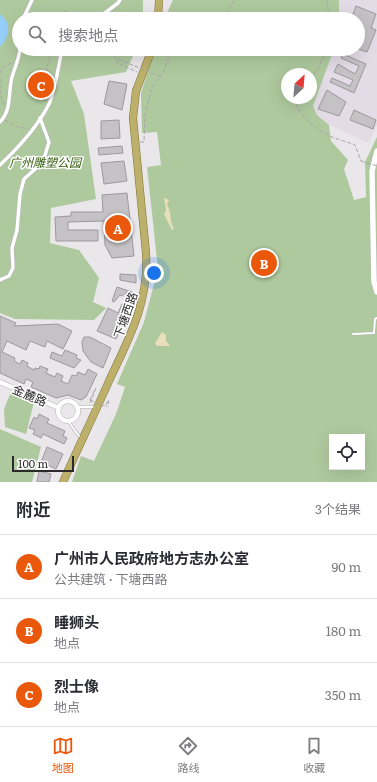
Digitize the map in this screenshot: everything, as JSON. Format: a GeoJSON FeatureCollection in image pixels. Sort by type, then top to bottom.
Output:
{"type":"FeatureCollection","features":[{"type":"Feature","properties":{"kind":"highway"},"geometry":{"type":"LineString","coordinates":[[153,0],[153,12]]}},
{"type":"Feature","properties":{"kind":"highway"},"geometry":{"type":"LineString","coordinates":[[158,12],[159,0]]}},
{"type":"Feature","properties":{"kind":"highway","name":"下塘西路"},"geometry":{"type":"LineString","coordinates":[[59,482],[80,436],[90,407],[130,326],[141,290],[142,255],[128,120],[131,96],[144,56]]}},
{"type":"Feature","properties":{"kind":"highway","name":"下塘西路"},"geometry":{"type":"LineString","coordinates":[[63,482],[131,335],[144,299],[147,271],[146,254],[132,118],[135,96],[149,56]]}},
{"type":"Feature","properties":{"kind":"street"},"geometry":{"type":"LineString","coordinates":[[26,12],[32,0]]}},
{"type":"Feature","properties":{"kind":"street"},"geometry":{"type":"LineString","coordinates":[[108,12],[120,0]]}},
{"type":"Feature","properties":{"kind":"street"},"geometry":{"type":"LineString","coordinates":[[0,122],[3,119],[8,107],[12,76],[18,56]]}},
{"type":"Feature","properties":{"kind":"street"},"geometry":{"type":"LineString","coordinates":[[0,165],[40,118],[46,108],[52,93],[61,56]]}},
{"type":"Feature","properties":{"kind":"street"},"geometry":{"type":"LineString","coordinates":[[0,280],[9,276],[13,268],[12,248],[17,230],[20,194],[24,179],[43,162],[49,142],[40,118]]}},
{"type":"Feature","properties":{"kind":"street"},"geometry":{"type":"LineString","coordinates":[[377,151],[372,171],[374,282],[377,292]]}},
{"type":"Feature","properties":{"kind":"street","name":"金麓路"},"geometry":{"type":"LineString","coordinates":[[0,382],[59,408]]}},
{"type":"Feature","properties":{"kind":"street"},"geometry":{"type":"LineString","coordinates":[[69,402],[77,407],[76,416],[68,421],[60,417],[59,408],[63,403],[69,402]]}},
{"type":"Feature","properties":{"kind":"lane"},"geometry":{"type":"LineString","coordinates":[[353,334],[374,333],[376,318]]}},
{"type":"Feature","properties":{"kind":"lane"},"geometry":{"type":"LineString","coordinates":[[77,407],[90,407]]}},
{"type":"Feature","properties":{"kind":"lane"},"geometry":{"type":"LineString","coordinates":[[68,421],[80,436]]}},
{"type":"Feature","properties":{"kind":"path"},"geometry":{"type":"LineString","coordinates":[[227,12],[236,0]]}},
{"type":"Feature","properties":{"kind":"path"},"geometry":{"type":"LineString","coordinates":[[327,0],[328,12]]}},
{"type":"Feature","properties":{"kind":"path"},"geometry":{"type":"LineString","coordinates":[[46,108],[47,103],[44,100],[48,95],[41,88],[50,56]]}},
{"type":"Feature","properties":{"kind":"path"},"geometry":{"type":"LineString","coordinates":[[110,56],[161,77]]}},
{"type":"Feature","properties":{"kind":"path"},"geometry":{"type":"LineString","coordinates":[[134,143],[144,142],[145,114],[155,82],[161,77],[169,56]]}},
{"type":"Feature","properties":{"kind":"path"},"geometry":{"type":"LineString","coordinates":[[317,69],[324,56]]}},
{"type":"Feature","properties":{"kind":"path"},"geometry":{"type":"LineString","coordinates":[[118,60],[117,62],[138,73]]}},
{"type":"Feature","properties":{"kind":"path"},"geometry":{"type":"LineString","coordinates":[[0,73],[2,68],[10,63],[17,62]]}},
{"type":"Feature","properties":{"kind":"path"},"geometry":{"type":"LineString","coordinates":[[0,79],[2,83],[0,94],[4,99],[2,102],[8,107]]}},
{"type":"Feature","properties":{"kind":"path"},"geometry":{"type":"LineString","coordinates":[[294,104],[299,113],[325,134],[355,145],[361,161],[377,166]]}},
{"type":"Feature","properties":{"kind":"path"},"geometry":{"type":"LineString","coordinates":[[3,119],[14,126],[31,129]]}},
{"type":"Feature","properties":{"kind":"path"},"geometry":{"type":"LineString","coordinates":[[90,407],[96,388],[95,388],[90,400],[107,407],[108,400],[106,404]]}},
{"type":"Feature","properties":{"kind":"shaded area"},"geometry":{"type":"Polygon","coordinates":[[[339,0],[377,0],[377,125],[368,143],[329,125],[317,115],[313,106],[314,104],[317,104],[317,95],[331,56],[365,56],[365,12],[339,12],[339,0]]]}},
{"type":"Feature","properties":{"kind":"green space","name":"广州雕塑公园"},"geometry":{"type":"Polygon","coordinates":[[[0,0],[143,0],[143,12],[12,12],[12,56],[133,56],[126,72],[71,81],[84,114],[96,199],[51,208],[50,243],[79,250],[99,278],[93,302],[106,308],[94,320],[15,319],[0,313],[0,0]]]}},
{"type":"Feature","properties":{"kind":"green space"},"geometry":{"type":"Polygon","coordinates":[[[173,0],[339,0],[339,12],[167,12],[173,0]]]}},
{"type":"Feature","properties":{"kind":"green space"},"geometry":{"type":"Polygon","coordinates":[[[153,56],[331,56],[317,95],[317,68],[281,68],[281,104],[314,104],[313,106],[317,115],[329,125],[331,141],[348,160],[344,169],[354,200],[366,197],[365,162],[377,137],[377,482],[72,482],[81,456],[94,461],[116,414],[125,387],[117,384],[144,322],[158,269],[147,167],[161,165],[157,132],[142,133],[141,93],[153,56]]]}},
{"type":"Feature","properties":{"kind":"green space"},"geometry":{"type":"Polygon","coordinates":[[[11,392],[34,402],[26,434],[5,427],[4,409],[11,392]]]}},
{"type":"Feature","properties":{"kind":"green space"},"geometry":{"type":"Polygon","coordinates":[[[0,429],[41,447],[32,482],[0,482],[0,429]]]}},
{"type":"Feature","properties":{"kind":"sand"},"geometry":{"type":"Polygon","coordinates":[[[164,198],[169,200],[167,205],[174,229],[172,230],[164,214],[166,210],[164,198]]]}},
{"type":"Feature","properties":{"kind":"sand"},"geometry":{"type":"Polygon","coordinates":[[[162,332],[166,335],[166,341],[170,346],[157,346],[155,343],[162,332]]]}},
{"type":"Feature","properties":{"kind":"water"},"geometry":{"type":"Polygon","coordinates":[[[0,14],[8,26],[8,34],[0,47],[0,14]]]}},
{"type":"Feature","properties":{"kind":"building"},"geometry":{"type":"Polygon","coordinates":[[[356,6],[376,14],[371,28],[376,30],[367,52],[365,51],[365,12],[354,12],[356,6]]]}},
{"type":"Feature","properties":{"kind":"building"},"geometry":{"type":"Polygon","coordinates":[[[342,56],[348,56],[366,64],[354,93],[330,82],[332,78],[350,86],[353,80],[334,72],[338,64],[355,74],[359,66],[341,58],[342,56]]]}},
{"type":"Feature","properties":{"kind":"building"},"geometry":{"type":"Polygon","coordinates":[[[109,81],[127,84],[122,110],[104,104],[109,81]]]}},
{"type":"Feature","properties":{"kind":"building"},"geometry":{"type":"Polygon","coordinates":[[[327,90],[346,102],[339,116],[318,109],[327,90]]]}},
{"type":"Feature","properties":{"kind":"building"},"geometry":{"type":"Polygon","coordinates":[[[354,110],[376,120],[373,129],[350,120],[354,110]]]}},
{"type":"Feature","properties":{"kind":"building"},"geometry":{"type":"Polygon","coordinates":[[[119,120],[120,138],[101,139],[101,121],[119,120]]]}},
{"type":"Feature","properties":{"kind":"building"},"geometry":{"type":"Polygon","coordinates":[[[122,146],[123,153],[99,155],[98,148],[122,146]]]}},
{"type":"Feature","properties":{"kind":"building"},"geometry":{"type":"Polygon","coordinates":[[[124,161],[127,181],[104,184],[101,163],[124,161]]]}},
{"type":"Feature","properties":{"kind":"building"},"geometry":{"type":"Polygon","coordinates":[[[127,193],[134,256],[112,258],[105,245],[104,221],[68,222],[68,230],[98,230],[98,241],[56,241],[55,217],[71,216],[71,212],[103,212],[102,195],[127,193]]]}},
{"type":"Feature","properties":{"kind":"building"},"geometry":{"type":"Polygon","coordinates":[[[120,274],[136,275],[136,283],[120,280],[120,274]]]}},
{"type":"Feature","properties":{"kind":"building"},"geometry":{"type":"Polygon","coordinates":[[[117,287],[135,293],[132,300],[125,297],[127,292],[122,296],[120,295],[114,302],[112,301],[117,287]]]}},
{"type":"Feature","properties":{"kind":"building"},"geometry":{"type":"Polygon","coordinates":[[[122,304],[130,308],[116,339],[97,331],[108,308],[118,313],[122,304]]]}},
{"type":"Feature","properties":{"kind":"building"},"geometry":{"type":"Polygon","coordinates":[[[0,316],[16,323],[14,326],[58,324],[72,331],[63,349],[47,341],[45,347],[30,341],[26,350],[7,341],[2,352],[15,358],[14,361],[20,364],[22,360],[28,363],[27,366],[34,370],[35,368],[39,369],[40,366],[48,369],[46,373],[55,377],[57,373],[63,376],[61,381],[68,384],[72,375],[76,376],[78,372],[85,375],[88,369],[97,374],[86,397],[81,400],[68,395],[56,398],[31,387],[33,382],[26,379],[24,384],[0,373],[0,316]]]}},
{"type":"Feature","properties":{"kind":"building"},"geometry":{"type":"Polygon","coordinates":[[[84,337],[90,337],[111,348],[103,368],[91,362],[83,351],[82,342],[84,337]]]}},
{"type":"Feature","properties":{"kind":"building"},"geometry":{"type":"Polygon","coordinates":[[[65,350],[77,355],[76,358],[81,360],[74,368],[50,358],[52,352],[62,356],[65,350]]]}},
{"type":"Feature","properties":{"kind":"building"},"geometry":{"type":"Polygon","coordinates":[[[39,414],[49,419],[47,423],[65,431],[63,436],[67,438],[64,444],[43,434],[41,438],[33,434],[35,430],[29,428],[34,417],[37,419],[39,414]]]}},
{"type":"Feature","properties":{"kind":"building"},"geometry":{"type":"Polygon","coordinates":[[[47,447],[63,454],[56,469],[41,462],[47,447]]]}},
{"type":"Feature","properties":{"kind":"building"},"geometry":{"type":"Polygon","coordinates":[[[39,471],[51,474],[49,482],[37,482],[39,471]]]}},
{"type":"Feature","properties":{"kind":"place","name":"烈士像"},"geometry":{"type":"Point","coordinates":[41,85]}},
{"type":"Feature","properties":{"kind":"place","name":"广州市人民政府地方志办公室"},"geometry":{"type":"Point","coordinates":[118,228]}},
{"type":"Feature","properties":{"kind":"place","name":"睡狮头"},"geometry":{"type":"Point","coordinates":[264,263]}}]}
